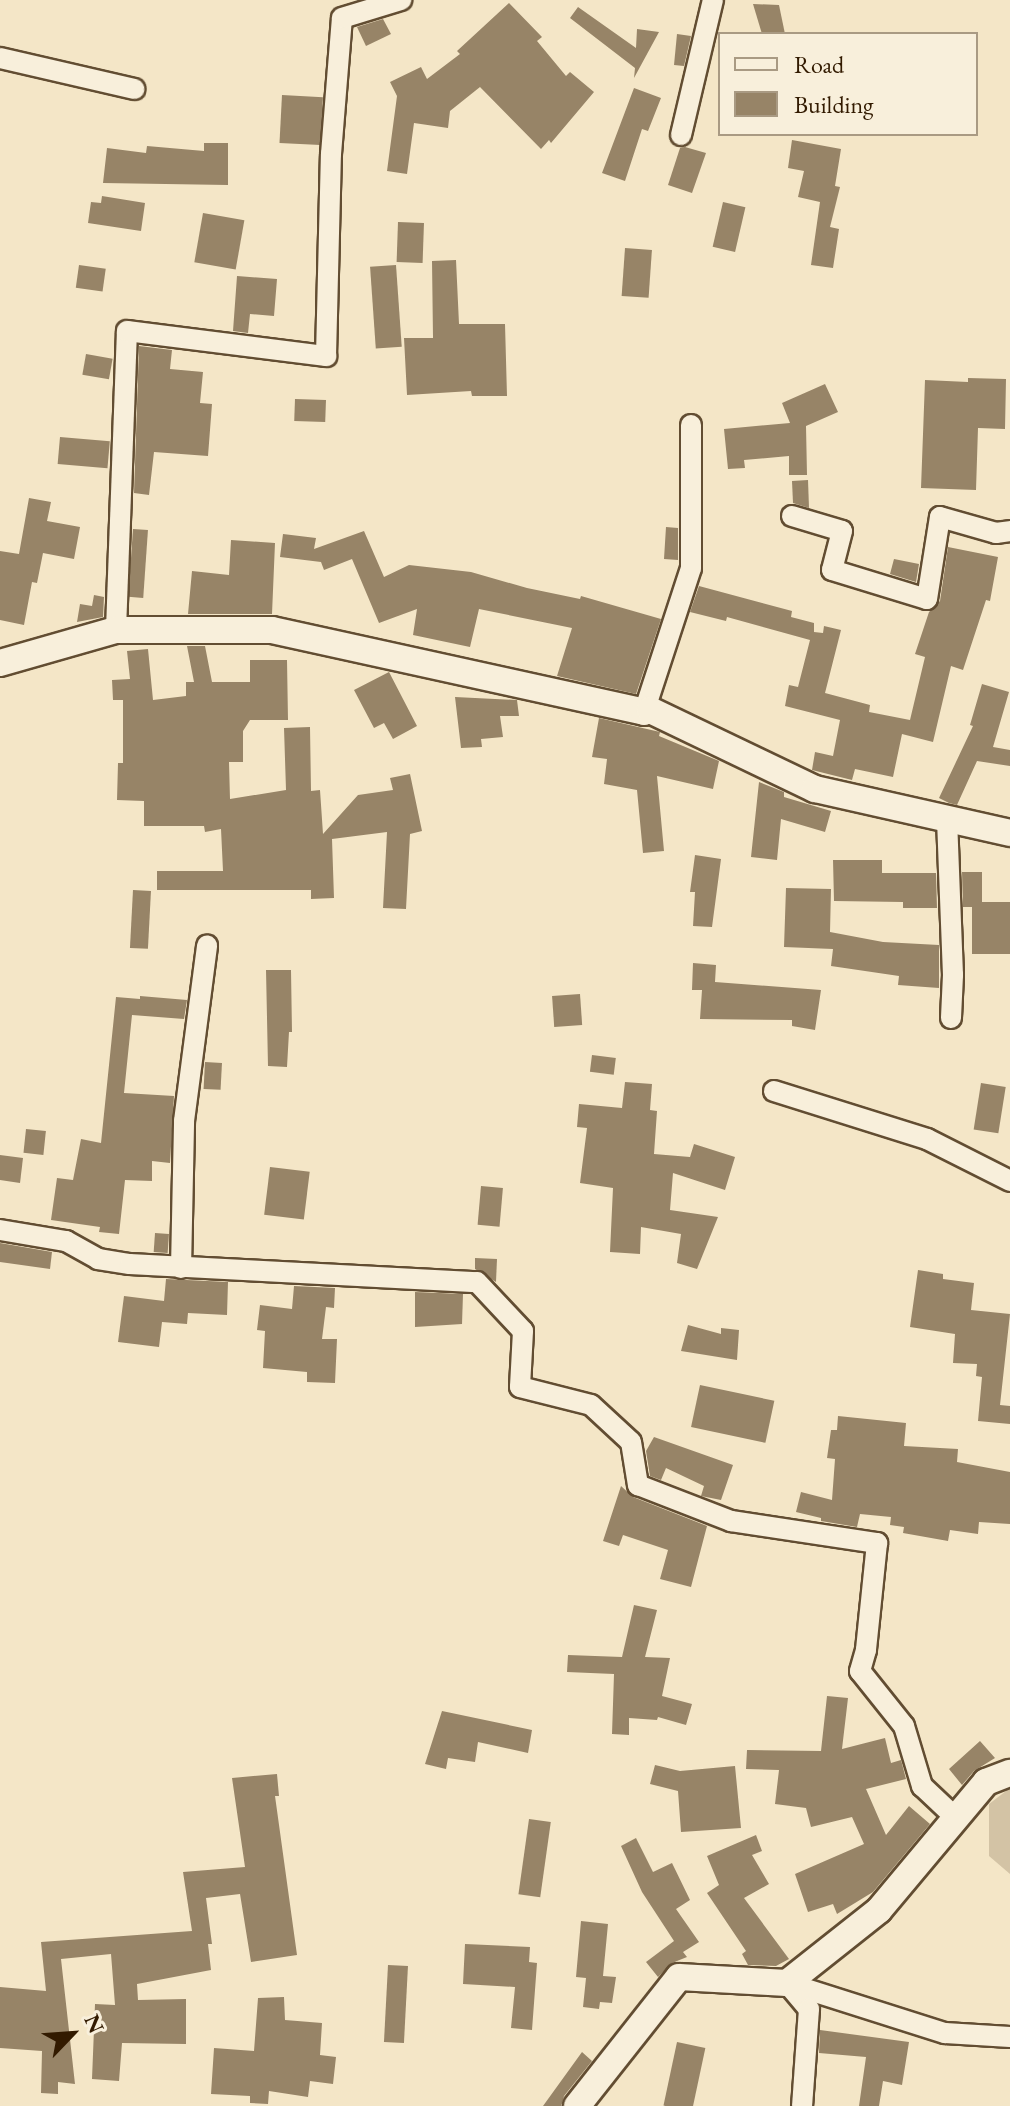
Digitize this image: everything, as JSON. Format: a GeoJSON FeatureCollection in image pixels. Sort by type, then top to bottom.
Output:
{"type":"FeatureCollection","features":[{"type":"Feature","properties":{"kind":"street"},"geometry":{"type":"LineString","coordinates":[[116,630],[127,331],[326,356],[331,154],[342,18],[401,0]]}},
{"type":"Feature","properties":{"kind":"street"},"geometry":{"type":"LineString","coordinates":[[681,135],[713,0]]}},
{"type":"Feature","properties":{"kind":"street"},"geometry":{"type":"LineString","coordinates":[[0,58],[134,89]]}},
{"type":"Feature","properties":{"kind":"street"},"geometry":{"type":"LineString","coordinates":[[644,712],[691,568],[691,425]]}},
{"type":"Feature","properties":{"kind":"street"},"geometry":{"type":"LineString","coordinates":[[792,516],[842,531],[832,570],[927,599],[940,517],[996,533],[1010,531]]}},
{"type":"Feature","properties":{"kind":"street"},"geometry":{"type":"LineString","coordinates":[[0,663],[116,630],[272,630],[644,712],[650,710],[815,789],[1010,833]]}},
{"type":"Feature","properties":{"kind":"street"},"geometry":{"type":"LineString","coordinates":[[947,819],[953,975],[951,1018]]}},
{"type":"Feature","properties":{"kind":"street"},"geometry":{"type":"LineString","coordinates":[[181,1268],[184,1121],[207,946]]}},
{"type":"Feature","properties":{"kind":"street"},"geometry":{"type":"LineString","coordinates":[[774,1091],[927,1139],[1010,1181]]}},
{"type":"Feature","properties":{"kind":"street"},"geometry":{"type":"LineString","coordinates":[[0,1230],[66,1241],[98,1259],[181,1268],[477,1282],[523,1331],[520,1387],[591,1405],[631,1442],[638,1485],[731,1521],[877,1543],[866,1650],[860,1671],[904,1726],[922,1786],[956,1818]]}},
{"type":"Feature","properties":{"kind":"street"},"geometry":{"type":"LineString","coordinates":[[787,1983],[879,1910],[986,1782],[1010,1773]]}},
{"type":"Feature","properties":{"kind":"street"},"geometry":{"type":"LineString","coordinates":[[577,2106],[679,1977],[787,1983],[945,2033],[1010,2037]]}},
{"type":"Feature","properties":{"kind":"street"},"geometry":{"type":"LineString","coordinates":[[787,1983],[809,2009],[802,2106]]}},
{"type":"Feature","properties":{"kind":"shaded area"},"geometry":{"type":"Polygon","coordinates":[[[1010,1788],[1010,1874],[989,1856],[989,1804],[1010,1788]]]}},
{"type":"Feature","properties":{"kind":"building"},"geometry":{"type":"Polygon","coordinates":[[[509,3],[542,37],[537,41],[566,76],[570,72],[594,92],[551,143],[549,140],[541,149],[480,87],[450,111],[448,128],[414,123],[407,174],[387,171],[397,96],[390,82],[421,67],[427,79],[460,54],[457,51],[509,3]]]}},
{"type":"Feature","properties":{"kind":"building"},"geometry":{"type":"Polygon","coordinates":[[[753,4],[779,5],[785,32],[761,32],[753,4]]]}},
{"type":"Feature","properties":{"kind":"building"},"geometry":{"type":"Polygon","coordinates":[[[578,7],[636,48],[637,29],[659,32],[634,78],[635,68],[570,18],[578,7]]]}},
{"type":"Feature","properties":{"kind":"building"},"geometry":{"type":"Polygon","coordinates":[[[383,19],[391,34],[366,46],[357,27],[383,19]]]}},
{"type":"Feature","properties":{"kind":"building"},"geometry":{"type":"Polygon","coordinates":[[[677,34],[691,36],[684,66],[674,65],[677,34]]]}},
{"type":"Feature","properties":{"kind":"building"},"geometry":{"type":"Polygon","coordinates":[[[634,88],[661,98],[648,131],[642,129],[625,181],[602,173],[634,88]]]}},
{"type":"Feature","properties":{"kind":"building"},"geometry":{"type":"Polygon","coordinates":[[[282,95],[323,97],[320,145],[279,143],[282,95]]]}},
{"type":"Feature","properties":{"kind":"building"},"geometry":{"type":"Polygon","coordinates":[[[792,140],[841,149],[835,186],[840,187],[830,227],[839,229],[833,268],[811,265],[820,202],[798,197],[804,171],[788,168],[792,140]]]}},
{"type":"Feature","properties":{"kind":"building"},"geometry":{"type":"Polygon","coordinates":[[[204,143],[228,143],[228,185],[103,183],[107,148],[146,153],[147,146],[204,151],[204,143]]]}},
{"type":"Feature","properties":{"kind":"building"},"geometry":{"type":"Polygon","coordinates":[[[680,148],[706,153],[692,193],[668,185],[680,148]]]}},
{"type":"Feature","properties":{"kind":"building"},"geometry":{"type":"Polygon","coordinates":[[[102,196],[145,203],[141,231],[88,223],[91,202],[101,203],[102,196]]]}},
{"type":"Feature","properties":{"kind":"building"},"geometry":{"type":"Polygon","coordinates":[[[723,202],[745,207],[735,252],[713,247],[723,202]]]}},
{"type":"Feature","properties":{"kind":"building"},"geometry":{"type":"Polygon","coordinates":[[[203,213],[244,220],[236,270],[194,262],[203,213]]]}},
{"type":"Feature","properties":{"kind":"building"},"geometry":{"type":"Polygon","coordinates":[[[398,222],[424,223],[423,263],[397,262],[398,222]]]}},
{"type":"Feature","properties":{"kind":"building"},"geometry":{"type":"Polygon","coordinates":[[[625,248],[652,250],[649,298],[622,296],[625,248]]]}},
{"type":"Feature","properties":{"kind":"building"},"geometry":{"type":"Polygon","coordinates":[[[456,260],[459,324],[505,324],[507,396],[472,396],[471,391],[407,395],[404,338],[433,338],[432,261],[456,260]]]}},
{"type":"Feature","properties":{"kind":"building"},"geometry":{"type":"Polygon","coordinates":[[[79,265],[106,269],[103,292],[76,288],[79,265]]]}},
{"type":"Feature","properties":{"kind":"building"},"geometry":{"type":"Polygon","coordinates":[[[396,265],[402,347],[376,349],[370,267],[396,265]]]}},
{"type":"Feature","properties":{"kind":"building"},"geometry":{"type":"Polygon","coordinates":[[[237,276],[277,279],[274,316],[250,314],[248,333],[233,331],[237,276]]]}},
{"type":"Feature","properties":{"kind":"building"},"geometry":{"type":"Polygon","coordinates":[[[139,346],[172,350],[170,369],[203,372],[200,403],[212,404],[208,456],[154,452],[149,495],[134,493],[139,346]]]}},
{"type":"Feature","properties":{"kind":"building"},"geometry":{"type":"Polygon","coordinates":[[[86,354],[113,359],[109,379],[82,375],[86,354]]]}},
{"type":"Feature","properties":{"kind":"building"},"geometry":{"type":"Polygon","coordinates":[[[968,378],[1006,379],[1005,429],[978,428],[976,490],[921,488],[925,380],[968,382],[968,378]]]}},
{"type":"Feature","properties":{"kind":"building"},"geometry":{"type":"Polygon","coordinates":[[[825,384],[838,412],[806,426],[807,475],[789,475],[789,456],[744,460],[745,468],[728,469],[724,429],[790,423],[782,403],[825,384]]]}},
{"type":"Feature","properties":{"kind":"building"},"geometry":{"type":"Polygon","coordinates":[[[295,399],[326,400],[325,422],[294,421],[295,399]]]}},
{"type":"Feature","properties":{"kind":"building"},"geometry":{"type":"Polygon","coordinates":[[[60,437],[110,441],[107,468],[58,464],[60,437]]]}},
{"type":"Feature","properties":{"kind":"building"},"geometry":{"type":"Polygon","coordinates":[[[808,480],[809,508],[793,503],[792,481],[808,480]]]}},
{"type":"Feature","properties":{"kind":"building"},"geometry":{"type":"Polygon","coordinates":[[[29,498],[51,502],[47,521],[80,527],[74,559],[43,553],[37,583],[32,582],[24,625],[0,620],[0,551],[19,554],[29,498]]]}},
{"type":"Feature","properties":{"kind":"building"},"geometry":{"type":"Polygon","coordinates":[[[666,527],[678,528],[678,560],[664,559],[666,527]]]}},
{"type":"Feature","properties":{"kind":"building"},"geometry":{"type":"Polygon","coordinates":[[[133,529],[148,530],[143,598],[128,597],[133,529]]]}},
{"type":"Feature","properties":{"kind":"building"},"geometry":{"type":"Polygon","coordinates":[[[364,531],[384,577],[409,565],[471,572],[527,588],[580,599],[581,596],[661,619],[636,694],[557,676],[572,628],[479,609],[470,647],[413,635],[417,609],[379,623],[352,559],[324,570],[321,562],[280,557],[283,534],[316,538],[314,549],[364,531]]]}},
{"type":"Feature","properties":{"kind":"building"},"geometry":{"type":"Polygon","coordinates":[[[231,540],[275,543],[272,614],[188,614],[192,571],[229,575],[231,540]]]}},
{"type":"Feature","properties":{"kind":"building"},"geometry":{"type":"Polygon","coordinates":[[[948,547],[998,557],[990,601],[986,600],[963,670],[951,666],[933,742],[902,734],[893,777],[855,769],[852,780],[812,770],[815,752],[833,756],[840,720],[785,706],[789,685],[798,687],[810,640],[727,617],[726,621],[690,612],[699,586],[792,611],[791,617],[814,623],[814,632],[823,633],[824,626],[841,630],[825,693],[870,705],[869,712],[910,720],[925,657],[915,654],[929,612],[940,601],[948,547]]]}},
{"type":"Feature","properties":{"kind":"building"},"geometry":{"type":"Polygon","coordinates":[[[894,559],[919,564],[916,582],[890,574],[894,559]]]}},
{"type":"Feature","properties":{"kind":"building"},"geometry":{"type":"Polygon","coordinates":[[[94,595],[104,597],[103,617],[77,622],[80,604],[92,606],[94,595]]]}},
{"type":"Feature","properties":{"kind":"building"},"geometry":{"type":"Polygon","coordinates":[[[187,646],[205,646],[212,682],[250,682],[250,660],[287,660],[288,720],[250,720],[243,731],[243,762],[229,762],[230,799],[286,790],[284,728],[310,727],[311,791],[320,790],[323,834],[358,795],[393,790],[390,778],[410,774],[422,831],[410,834],[406,909],[383,908],[387,832],[332,839],[334,898],[311,899],[311,890],[157,890],[157,871],[223,871],[221,829],[205,832],[204,826],[144,826],[144,801],[117,800],[118,763],[123,763],[123,700],[113,700],[112,680],[130,679],[127,651],[148,649],[153,700],[186,696],[186,682],[194,682],[187,646]]]}},
{"type":"Feature","properties":{"kind":"building"},"geometry":{"type":"Polygon","coordinates":[[[389,672],[417,726],[393,739],[384,723],[374,728],[354,690],[389,672]]]}},
{"type":"Feature","properties":{"kind":"building"},"geometry":{"type":"Polygon","coordinates":[[[982,684],[1009,692],[993,747],[1010,750],[1010,766],[977,761],[957,805],[939,798],[973,726],[970,725],[982,684]]]}},
{"type":"Feature","properties":{"kind":"building"},"geometry":{"type":"Polygon","coordinates":[[[455,697],[517,700],[519,716],[500,716],[503,737],[481,739],[482,747],[461,748],[455,697]]]}},
{"type":"Feature","properties":{"kind":"building"},"geometry":{"type":"Polygon","coordinates":[[[599,718],[660,732],[659,736],[719,761],[713,789],[657,776],[664,851],[643,853],[637,790],[604,784],[607,759],[592,757],[599,718]]]}},
{"type":"Feature","properties":{"kind":"building"},"geometry":{"type":"Polygon","coordinates":[[[759,782],[784,792],[784,797],[831,811],[825,832],[781,819],[777,860],[751,857],[759,782]]]}},
{"type":"Feature","properties":{"kind":"building"},"geometry":{"type":"Polygon","coordinates":[[[695,855],[721,859],[712,927],[693,926],[695,892],[690,892],[695,855]]]}},
{"type":"Feature","properties":{"kind":"building"},"geometry":{"type":"Polygon","coordinates":[[[833,860],[882,860],[882,873],[936,873],[937,908],[903,908],[903,902],[834,901],[833,860]]]}},
{"type":"Feature","properties":{"kind":"building"},"geometry":{"type":"Polygon","coordinates":[[[962,872],[982,872],[982,902],[1010,902],[1010,954],[972,954],[972,907],[963,907],[962,872]]]}},
{"type":"Feature","properties":{"kind":"building"},"geometry":{"type":"Polygon","coordinates":[[[786,888],[831,889],[830,932],[883,942],[939,945],[939,988],[898,985],[899,976],[831,966],[833,949],[784,947],[786,888]]]}},
{"type":"Feature","properties":{"kind":"building"},"geometry":{"type":"Polygon","coordinates":[[[133,890],[151,891],[148,949],[130,948],[133,890]]]}},
{"type":"Feature","properties":{"kind":"building"},"geometry":{"type":"Polygon","coordinates":[[[693,963],[716,965],[715,982],[821,990],[815,1030],[792,1026],[792,1020],[700,1019],[702,990],[692,990],[693,963]]]}},
{"type":"Feature","properties":{"kind":"building"},"geometry":{"type":"Polygon","coordinates":[[[266,970],[291,970],[292,1032],[289,1032],[287,1067],[268,1066],[266,970]]]}},
{"type":"Feature","properties":{"kind":"building"},"geometry":{"type":"Polygon","coordinates":[[[580,994],[582,1025],[554,1027],[552,996],[580,994]]]}},
{"type":"Feature","properties":{"kind":"building"},"geometry":{"type":"Polygon","coordinates":[[[140,996],[187,1000],[184,1019],[132,1015],[124,1093],[174,1096],[170,1163],[152,1161],[152,1181],[125,1180],[119,1234],[99,1232],[100,1227],[51,1220],[57,1178],[73,1180],[81,1139],[101,1143],[116,997],[140,999],[140,996]]]}},
{"type":"Feature","properties":{"kind":"building"},"geometry":{"type":"Polygon","coordinates":[[[592,1055],[616,1058],[614,1075],[590,1072],[592,1055]]]}},
{"type":"Feature","properties":{"kind":"building"},"geometry":{"type":"Polygon","coordinates":[[[205,1062],[222,1063],[221,1090],[204,1089],[205,1062]]]}},
{"type":"Feature","properties":{"kind":"building"},"geometry":{"type":"Polygon","coordinates":[[[625,1082],[652,1084],[650,1110],[657,1111],[654,1154],[690,1157],[694,1144],[735,1157],[725,1190],[673,1173],[670,1210],[718,1217],[697,1269],[677,1263],[681,1234],[641,1227],[640,1254],[610,1252],[613,1188],[580,1183],[587,1128],[577,1127],[579,1104],[622,1108],[625,1082]]]}},
{"type":"Feature","properties":{"kind":"building"},"geometry":{"type":"Polygon","coordinates":[[[981,1083],[1006,1087],[998,1133],[974,1129],[981,1083]]]}},
{"type":"Feature","properties":{"kind":"building"},"geometry":{"type":"Polygon","coordinates":[[[26,1129],[46,1131],[43,1155],[23,1153],[26,1129]]]}},
{"type":"Feature","properties":{"kind":"building"},"geometry":{"type":"Polygon","coordinates":[[[0,1155],[23,1158],[20,1183],[0,1180],[0,1155]]]}},
{"type":"Feature","properties":{"kind":"building"},"geometry":{"type":"Polygon","coordinates":[[[270,1167],[310,1172],[304,1220],[264,1215],[270,1167]]]}},
{"type":"Feature","properties":{"kind":"building"},"geometry":{"type":"Polygon","coordinates":[[[481,1186],[503,1188],[500,1227],[478,1225],[481,1186]]]}},
{"type":"Feature","properties":{"kind":"building"},"geometry":{"type":"Polygon","coordinates":[[[155,1233],[169,1234],[168,1253],[154,1252],[155,1233]]]}},
{"type":"Feature","properties":{"kind":"building"},"geometry":{"type":"Polygon","coordinates":[[[0,1243],[52,1252],[50,1269],[0,1262],[0,1243]]]}},
{"type":"Feature","properties":{"kind":"building"},"geometry":{"type":"Polygon","coordinates":[[[475,1258],[497,1259],[496,1282],[475,1269],[475,1258]]]}},
{"type":"Feature","properties":{"kind":"building"},"geometry":{"type":"Polygon","coordinates":[[[918,1270],[943,1274],[943,1279],[974,1283],[971,1310],[1010,1314],[1000,1405],[1010,1406],[1010,1424],[978,1421],[982,1377],[976,1376],[977,1364],[953,1363],[955,1334],[910,1327],[918,1270]]]}},
{"type":"Feature","properties":{"kind":"building"},"geometry":{"type":"Polygon","coordinates":[[[166,1279],[228,1282],[227,1315],[188,1313],[187,1324],[162,1322],[159,1347],[118,1342],[124,1296],[164,1301],[166,1279]]]}},
{"type":"Feature","properties":{"kind":"building"},"geometry":{"type":"Polygon","coordinates":[[[294,1286],[335,1288],[334,1308],[326,1307],[322,1339],[337,1339],[335,1383],[307,1382],[307,1372],[263,1368],[265,1331],[257,1330],[260,1305],[292,1309],[294,1286]]]}},
{"type":"Feature","properties":{"kind":"building"},"geometry":{"type":"Polygon","coordinates":[[[415,1292],[463,1294],[462,1324],[415,1327],[415,1292]]]}},
{"type":"Feature","properties":{"kind":"building"},"geometry":{"type":"Polygon","coordinates":[[[688,1325],[721,1334],[721,1328],[739,1330],[737,1360],[681,1351],[688,1325]]]}},
{"type":"Feature","properties":{"kind":"building"},"geometry":{"type":"Polygon","coordinates":[[[700,1385],[774,1401],[765,1443],[691,1427],[700,1385]]]}},
{"type":"Feature","properties":{"kind":"building"},"geometry":{"type":"Polygon","coordinates":[[[838,1416],[906,1423],[904,1446],[958,1449],[957,1462],[1010,1472],[1010,1524],[979,1522],[978,1534],[950,1530],[948,1541],[903,1533],[904,1527],[890,1525],[891,1517],[860,1514],[857,1527],[821,1521],[821,1518],[796,1512],[801,1492],[832,1500],[835,1459],[827,1458],[831,1430],[837,1430],[838,1416]]]}},
{"type":"Feature","properties":{"kind":"building"},"geometry":{"type":"Polygon","coordinates":[[[654,1437],[733,1465],[721,1500],[701,1496],[704,1486],[666,1468],[661,1480],[650,1476],[646,1451],[654,1437]]]}},
{"type":"Feature","properties":{"kind":"building"},"geometry":{"type":"Polygon","coordinates":[[[621,1486],[633,1497],[707,1526],[691,1587],[660,1579],[668,1550],[623,1535],[619,1546],[603,1541],[621,1486]]]}},
{"type":"Feature","properties":{"kind":"building"},"geometry":{"type":"Polygon","coordinates":[[[634,1605],[657,1610],[645,1657],[670,1658],[662,1696],[692,1704],[686,1725],[658,1717],[657,1720],[629,1718],[629,1735],[612,1734],[614,1674],[567,1672],[568,1655],[622,1657],[634,1605]]]}},
{"type":"Feature","properties":{"kind":"building"},"geometry":{"type":"Polygon","coordinates":[[[827,1696],[848,1698],[842,1749],[885,1738],[891,1763],[901,1760],[906,1779],[866,1789],[886,1835],[909,1806],[930,1824],[873,1892],[837,1914],[833,1904],[808,1912],[795,1874],[864,1844],[852,1817],[811,1827],[806,1808],[775,1804],[779,1770],[746,1769],[747,1750],[821,1751],[827,1696]]]}},
{"type":"Feature","properties":{"kind":"building"},"geometry":{"type":"Polygon","coordinates":[[[442,1711],[532,1730],[528,1753],[478,1742],[475,1762],[448,1758],[446,1769],[425,1764],[442,1711]]]}},
{"type":"Feature","properties":{"kind":"building"},"geometry":{"type":"Polygon","coordinates":[[[980,1741],[995,1758],[974,1771],[962,1785],[949,1769],[980,1741]]]}},
{"type":"Feature","properties":{"kind":"building"},"geometry":{"type":"Polygon","coordinates":[[[655,1765],[680,1771],[735,1766],[741,1828],[681,1832],[678,1791],[650,1784],[655,1765]]]}},
{"type":"Feature","properties":{"kind":"building"},"geometry":{"type":"Polygon","coordinates":[[[277,1774],[279,1796],[275,1796],[297,1955],[251,1962],[240,1894],[206,1898],[212,1944],[208,1944],[211,1970],[137,1984],[138,2000],[186,1999],[186,2044],[122,2043],[119,2081],[92,2079],[95,2004],[115,2005],[111,1954],[61,1959],[75,2084],[58,2082],[58,2094],[41,2093],[42,2051],[0,2048],[0,1987],[46,1991],[41,1942],[192,1931],[183,1872],[245,1867],[232,1778],[277,1774]]]}},
{"type":"Feature","properties":{"kind":"building"},"geometry":{"type":"Polygon","coordinates":[[[529,1819],[551,1822],[540,1897],[518,1894],[529,1819]]]}},
{"type":"Feature","properties":{"kind":"building"},"geometry":{"type":"Polygon","coordinates":[[[756,1835],[762,1851],[752,1855],[769,1884],[744,1898],[789,1959],[776,1966],[748,1965],[742,1954],[746,1951],[707,1893],[719,1885],[707,1856],[756,1835]]]}},
{"type":"Feature","properties":{"kind":"building"},"geometry":{"type":"Polygon","coordinates":[[[636,1838],[653,1872],[672,1863],[690,1900],[676,1909],[699,1942],[683,1952],[687,1957],[672,1963],[658,1977],[646,1962],[674,1941],[642,1892],[621,1846],[636,1838]]]}},
{"type":"Feature","properties":{"kind":"building"},"geometry":{"type":"Polygon","coordinates":[[[581,1921],[608,1924],[603,1976],[616,1977],[612,2003],[600,2002],[599,2009],[583,2007],[586,1978],[576,1977],[581,1921]]]}},
{"type":"Feature","properties":{"kind":"building"},"geometry":{"type":"Polygon","coordinates":[[[465,1944],[530,1947],[529,1962],[537,1963],[532,2030],[511,2028],[515,1987],[463,1984],[465,1944]]]}},
{"type":"Feature","properties":{"kind":"building"},"geometry":{"type":"Polygon","coordinates":[[[388,1965],[408,1966],[404,2043],[384,2042],[388,1965]]]}},
{"type":"Feature","properties":{"kind":"building"},"geometry":{"type":"Polygon","coordinates":[[[284,1997],[285,2020],[322,2023],[320,2055],[336,2057],[333,2084],[310,2081],[308,2097],[269,2091],[268,2104],[250,2103],[250,2096],[211,2094],[214,2048],[254,2051],[258,1998],[284,1997]]]}},
{"type":"Feature","properties":{"kind":"building"},"geometry":{"type":"Polygon","coordinates":[[[820,2030],[909,2042],[902,2085],[883,2081],[879,2106],[859,2106],[866,2057],[819,2053],[820,2030]]]}},
{"type":"Feature","properties":{"kind":"building"},"geometry":{"type":"Polygon","coordinates":[[[677,2042],[705,2048],[693,2106],[663,2106],[677,2042]]]}},
{"type":"Feature","properties":{"kind":"building"},"geometry":{"type":"Polygon","coordinates":[[[582,2052],[592,2061],[564,2096],[561,2106],[543,2106],[582,2052]]]}}]}
